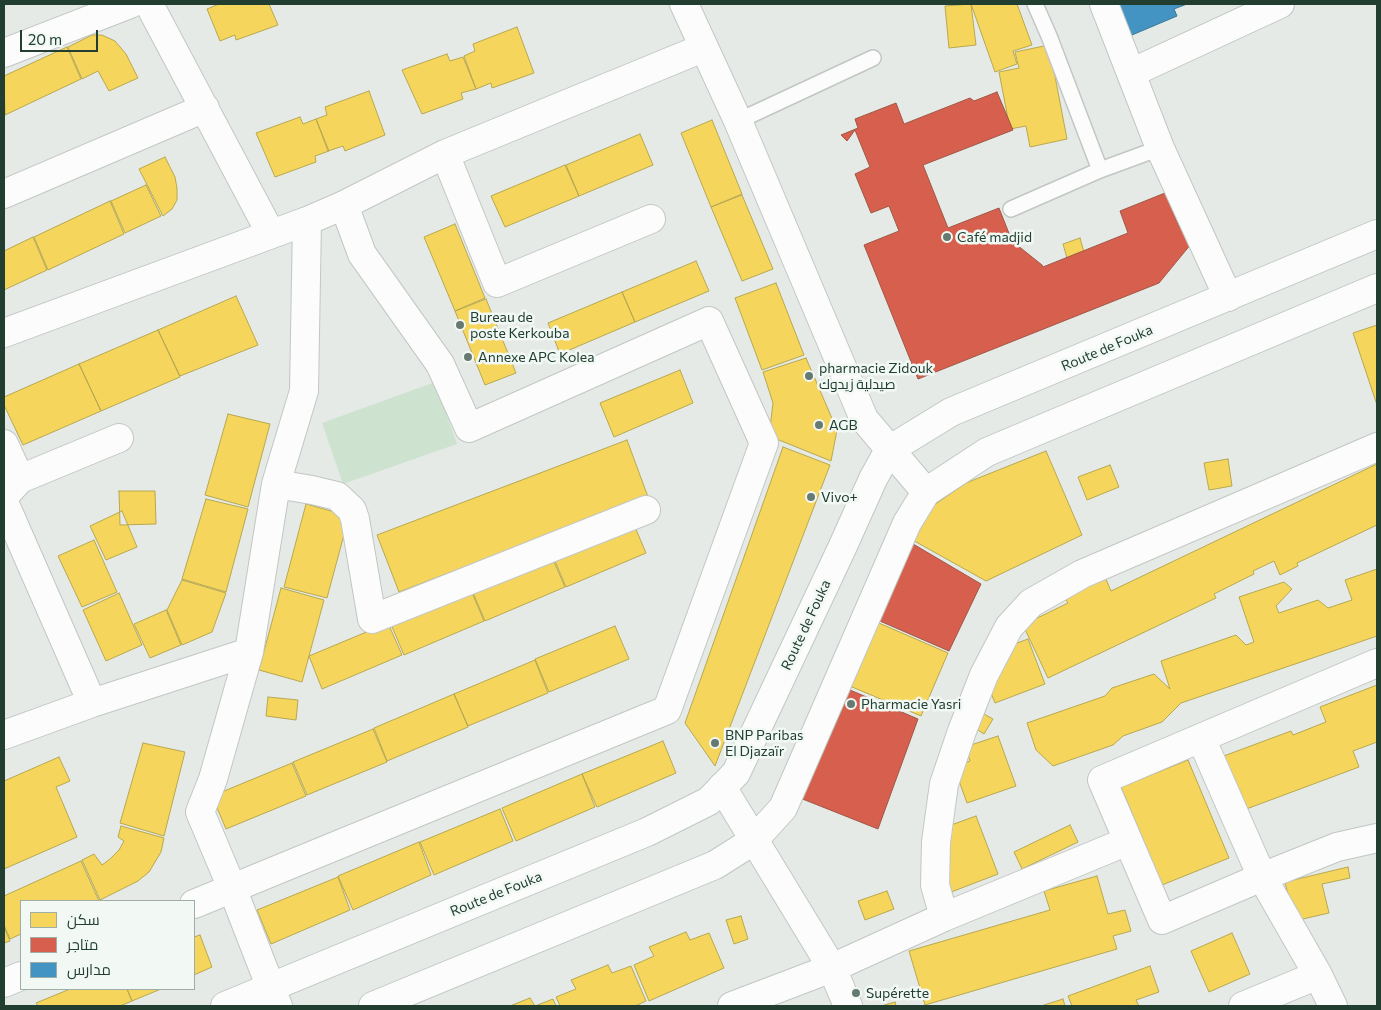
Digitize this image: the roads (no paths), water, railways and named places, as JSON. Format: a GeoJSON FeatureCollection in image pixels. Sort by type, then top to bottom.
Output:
{"type":"FeatureCollection","features":[{"type":"Feature","properties":{"kind":"street"},"geometry":{"type":"LineString","coordinates":[[4,52],[130,4]]}},
{"type":"Feature","properties":{"kind":"street"},"geometry":{"type":"LineString","coordinates":[[149,4],[271,234]]}},
{"type":"Feature","properties":{"kind":"street"},"geometry":{"type":"LineString","coordinates":[[684,4],[738,121],[864,419],[926,492]]}},
{"type":"Feature","properties":{"kind":"street"},"geometry":{"type":"LineString","coordinates":[[1104,4],[1160,148],[1228,297]]}},
{"type":"Feature","properties":{"kind":"street"},"geometry":{"type":"LineString","coordinates":[[1131,73],[1280,4]]}},
{"type":"Feature","properties":{"kind":"street"},"geometry":{"type":"LineString","coordinates":[[4,334],[306,221],[344,205],[445,154],[703,48]]}},
{"type":"Feature","properties":{"kind":"street"},"geometry":{"type":"LineString","coordinates":[[4,194],[205,108]]}},
{"type":"Feature","properties":{"kind":"street"},"geometry":{"type":"LineString","coordinates":[[445,154],[497,283],[651,218]]}},
{"type":"Feature","properties":{"kind":"street"},"geometry":{"type":"LineString","coordinates":[[195,904],[666,710],[764,443],[709,321],[469,428],[440,364],[362,254],[344,205]]}},
{"type":"Feature","properties":{"kind":"street"},"geometry":{"type":"LineString","coordinates":[[274,997],[200,812],[213,779],[249,652],[276,484],[304,391],[306,221]]}},
{"type":"Feature","properties":{"kind":"street","name":"Route de Fouka"},"geometry":{"type":"LineString","coordinates":[[225,1006],[274,997],[647,832],[709,801],[736,773],[874,479],[890,450],[951,412],[1377,234]]}},
{"type":"Feature","properties":{"kind":"street"},"geometry":{"type":"LineString","coordinates":[[373,1006],[715,865],[753,841],[783,808],[907,523],[926,492],[987,452],[1377,288]]}},
{"type":"Feature","properties":{"kind":"street"},"geometry":{"type":"LineString","coordinates":[[4,444],[12,488],[119,438]]}},
{"type":"Feature","properties":{"kind":"street"},"geometry":{"type":"LineString","coordinates":[[944,917],[935,885],[936,842],[944,784],[984,675],[1009,627],[1031,603],[1082,574],[1377,447]]}},
{"type":"Feature","properties":{"kind":"street"},"geometry":{"type":"LineString","coordinates":[[276,484],[337,496],[352,510],[372,619],[646,510]]}},
{"type":"Feature","properties":{"kind":"street"},"geometry":{"type":"LineString","coordinates":[[4,502],[92,703]]}},
{"type":"Feature","properties":{"kind":"street"},"geometry":{"type":"LineString","coordinates":[[4,735],[92,703],[249,652]]}},
{"type":"Feature","properties":{"kind":"street"},"geometry":{"type":"LineString","coordinates":[[1377,663],[1102,780],[1162,920],[1337,847],[1377,838]]}},
{"type":"Feature","properties":{"kind":"street"},"geometry":{"type":"LineString","coordinates":[[1201,738],[1262,877],[1318,975],[1333,1006]]}},
{"type":"Feature","properties":{"kind":"street"},"geometry":{"type":"LineString","coordinates":[[722,788],[832,968],[848,1006]]}},
{"type":"Feature","properties":{"kind":"street"},"geometry":{"type":"LineString","coordinates":[[732,1006],[832,968],[944,917],[1128,841]]}},
{"type":"Feature","properties":{"kind":"street"},"geometry":{"type":"LineString","coordinates":[[1243,1006],[1318,975]]}},
{"type":"Feature","properties":{"kind":"street"},"geometry":{"type":"LineString","coordinates":[[4,983],[20,976]]}},
{"type":"Feature","properties":{"kind":"lane"},"geometry":{"type":"LineString","coordinates":[[1035,4],[1100,170]]}},
{"type":"Feature","properties":{"kind":"lane"},"geometry":{"type":"LineString","coordinates":[[738,121],[874,58]]}},
{"type":"Feature","properties":{"kind":"lane"},"geometry":{"type":"LineString","coordinates":[[1011,209],[1100,170],[1160,148]]}},
{"type":"Feature","properties":{"kind":"place","name":"Café madjid"},"geometry":{"type":"Point","coordinates":[947,237]}},
{"type":"Feature","properties":{"kind":"place","name":"Bureau de poste Kerkouba"},"geometry":{"type":"Point","coordinates":[460,325]}},
{"type":"Feature","properties":{"kind":"place","name":"Annexe APC Kolea"},"geometry":{"type":"Point","coordinates":[468,357]}},
{"type":"Feature","properties":{"kind":"place","name":"pharmacie Zidouk صيدلية زيدوك"},"geometry":{"type":"Point","coordinates":[809,376]}},
{"type":"Feature","properties":{"kind":"place","name":"AGB"},"geometry":{"type":"Point","coordinates":[819,425]}},
{"type":"Feature","properties":{"kind":"place","name":"Vivo+"},"geometry":{"type":"Point","coordinates":[811,497]}},
{"type":"Feature","properties":{"kind":"place","name":"Pharmacie Yasri"},"geometry":{"type":"Point","coordinates":[851,704]}},
{"type":"Feature","properties":{"kind":"place","name":"BNP Paribas El Djazaïr"},"geometry":{"type":"Point","coordinates":[715,743]}},
{"type":"Feature","properties":{"kind":"place","name":"Supérette"},"geometry":{"type":"Point","coordinates":[856,993]}}]}
